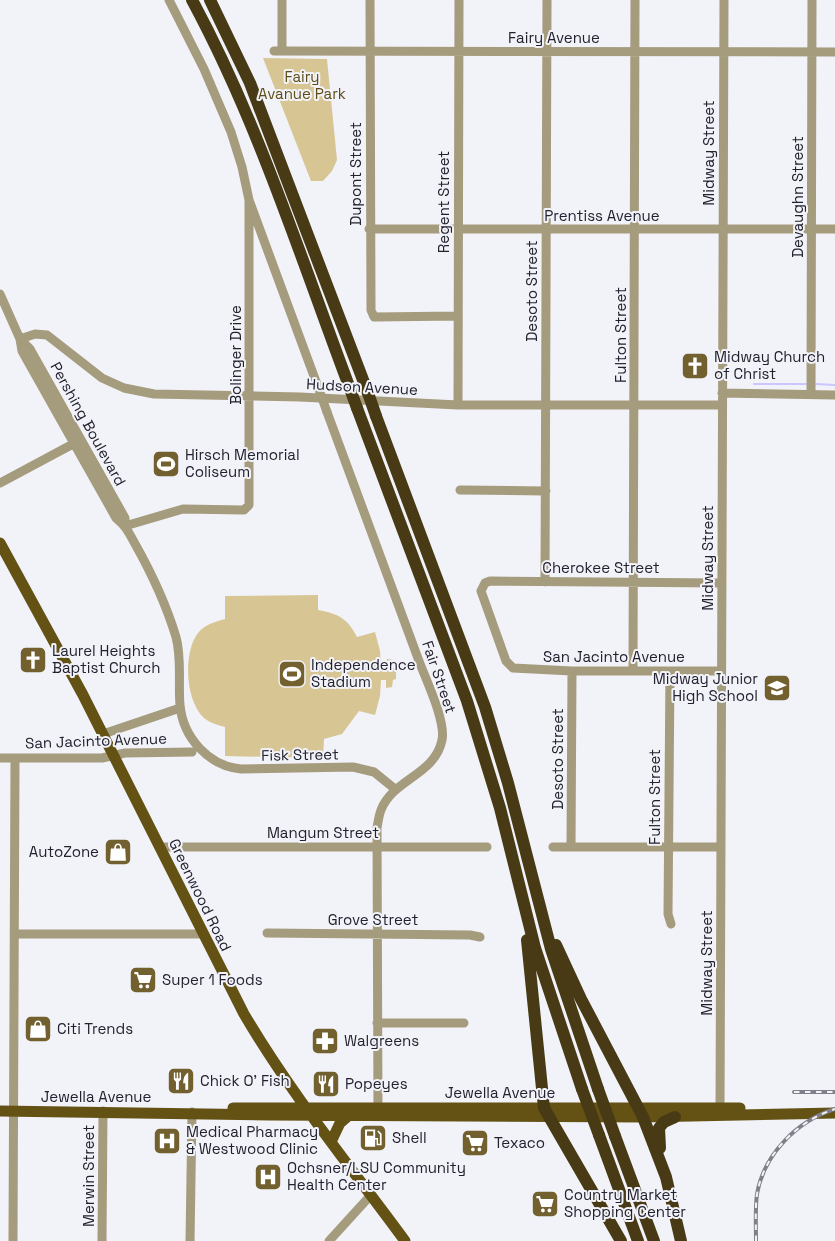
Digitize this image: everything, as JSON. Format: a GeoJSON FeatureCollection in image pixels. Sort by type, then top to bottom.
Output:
{"type":"FeatureCollection","features":[{"type":"Feature","properties":{"kind":"highway"},"geometry":{"type":"LineString","coordinates":[[192,0],[213,39],[244,106],[470,710],[500,808],[527,922],[550,998],[638,1241]]}},
{"type":"Feature","properties":{"kind":"highway"},"geometry":{"type":"LineString","coordinates":[[210,0],[250,82],[485,706],[508,783],[564,994],[654,1241]]}},
{"type":"Feature","properties":{"kind":"highway"},"geometry":{"type":"LineString","coordinates":[[541,912],[581,999],[640,1112],[666,1177]]}},
{"type":"Feature","properties":{"kind":"highway"},"geometry":{"type":"LineString","coordinates":[[527,922],[527,949],[546,1112],[621,1241]]}},
{"type":"Feature","properties":{"kind":"highway"},"geometry":{"type":"LineString","coordinates":[[675,1116],[664,1122],[658,1131],[666,1177],[681,1241]]}},
{"type":"Feature","properties":{"kind":"main road","name":"Greenwood Road"},"geometry":{"type":"LineString","coordinates":[[0,543],[103,734],[202,934],[251,1027],[308,1111],[405,1241]]}},
{"type":"Feature","properties":{"kind":"main road","name":"Jewella Avenue"},"geometry":{"type":"LineString","coordinates":[[0,1111],[835,1113]]}},
{"type":"Feature","properties":{"kind":"main road","name":"Jewella Avenue"},"geometry":{"type":"LineString","coordinates":[[308,1111],[348,1116],[378,1112]]}},
{"type":"Feature","properties":{"kind":"main road","name":"Jewella Avenue"},"geometry":{"type":"LineString","coordinates":[[640,1112],[675,1116],[720,1112]]}},
{"type":"Feature","properties":{"kind":"main road"},"geometry":{"type":"LineString","coordinates":[[331,1142],[340,1122],[348,1116]]}},
{"type":"Feature","properties":{"kind":"street","name":"Bolinger Drive"},"geometry":{"type":"LineString","coordinates":[[169,0],[204,69],[231,132],[242,167],[249,200],[318,388]]}},
{"type":"Feature","properties":{"kind":"street","name":"Fairy Avenue"},"geometry":{"type":"LineString","coordinates":[[282,0],[278,51],[835,52]]}},
{"type":"Feature","properties":{"kind":"street","name":"Dupont Street"},"geometry":{"type":"LineString","coordinates":[[370,0],[369,306],[374,317],[458,316]]}},
{"type":"Feature","properties":{"kind":"street","name":"Regent Street"},"geometry":{"type":"LineString","coordinates":[[458,405],[459,0]]}},
{"type":"Feature","properties":{"kind":"street","name":"Desoto Street"},"geometry":{"type":"LineString","coordinates":[[545,582],[547,0]]}},
{"type":"Feature","properties":{"kind":"street","name":"Fulton Street"},"geometry":{"type":"LineString","coordinates":[[634,671],[635,0]]}},
{"type":"Feature","properties":{"kind":"street","name":"Midway Street"},"geometry":{"type":"LineString","coordinates":[[720,1112],[724,0]]}},
{"type":"Feature","properties":{"kind":"street","name":"Devaughn Street"},"geometry":{"type":"LineString","coordinates":[[811,394],[812,0]]}},
{"type":"Feature","properties":{"kind":"street","name":"Bolinger Drive"},"geometry":{"type":"LineString","coordinates":[[124,526],[184,509],[247,508],[249,505],[249,200]]}},
{"type":"Feature","properties":{"kind":"street","name":"Prentiss Avenue"},"geometry":{"type":"LineString","coordinates":[[369,229],[835,229]]}},
{"type":"Feature","properties":{"kind":"street","name":"Pershing Boulevard"},"geometry":{"type":"LineString","coordinates":[[0,294],[20,339],[22,351],[73,444],[150,572],[176,637],[180,660],[180,708],[188,729],[203,752]]}},
{"type":"Feature","properties":{"kind":"street","name":"Hudson Avenue"},"geometry":{"type":"LineString","coordinates":[[20,339],[35,334],[48,335],[94,373],[132,390],[154,394],[458,405],[722,405]]}},
{"type":"Feature","properties":{"kind":"street","name":"Pershing Boulevard"},"geometry":{"type":"LineString","coordinates":[[20,339],[30,349],[121,510],[125,518],[124,526]]}},
{"type":"Feature","properties":{"kind":"street","name":"Fair Street"},"geometry":{"type":"LineString","coordinates":[[318,388],[440,721],[442,740],[435,759],[424,770],[395,790],[381,809],[377,847],[376,934],[378,1112]]}},
{"type":"Feature","properties":{"kind":"street"},"geometry":{"type":"LineString","coordinates":[[722,393],[835,395]]}},
{"type":"Feature","properties":{"kind":"street"},"geometry":{"type":"LineString","coordinates":[[0,483],[73,444]]}},
{"type":"Feature","properties":{"kind":"street"},"geometry":{"type":"LineString","coordinates":[[460,490],[546,491]]}},
{"type":"Feature","properties":{"kind":"street","name":"Cherokee Street"},"geometry":{"type":"LineString","coordinates":[[508,664],[482,595],[482,587],[490,581],[721,582]]}},
{"type":"Feature","properties":{"kind":"street","name":"San Jacinto Avenue"},"geometry":{"type":"LineString","coordinates":[[508,664],[518,669],[572,671],[721,671]]}},
{"type":"Feature","properties":{"kind":"street","name":"Desoto Street"},"geometry":{"type":"LineString","coordinates":[[571,847],[572,671]]}},
{"type":"Feature","properties":{"kind":"street","name":"Fulton Street"},"geometry":{"type":"LineString","coordinates":[[670,671],[668,914],[671,924]]}},
{"type":"Feature","properties":{"kind":"street"},"geometry":{"type":"LineString","coordinates":[[103,734],[180,708]]}},
{"type":"Feature","properties":{"kind":"street","name":"San Jacinto Avenue"},"geometry":{"type":"LineString","coordinates":[[0,758],[102,758],[113,754],[192,752]]}},
{"type":"Feature","properties":{"kind":"street","name":"Fisk Street"},"geometry":{"type":"LineString","coordinates":[[203,752],[220,765],[241,770],[360,769],[374,772],[395,790]]}},
{"type":"Feature","properties":{"kind":"street"},"geometry":{"type":"LineString","coordinates":[[13,1241],[16,758]]}},
{"type":"Feature","properties":{"kind":"street","name":"Mangum Street"},"geometry":{"type":"LineString","coordinates":[[159,847],[487,847]]}},
{"type":"Feature","properties":{"kind":"street"},"geometry":{"type":"LineString","coordinates":[[553,847],[721,847]]}},
{"type":"Feature","properties":{"kind":"street","name":"Grove Street"},"geometry":{"type":"LineString","coordinates":[[267,933],[470,934],[480,937]]}},
{"type":"Feature","properties":{"kind":"street"},"geometry":{"type":"LineString","coordinates":[[15,934],[202,934]]}},
{"type":"Feature","properties":{"kind":"street"},"geometry":{"type":"LineString","coordinates":[[377,1023],[464,1023]]}},
{"type":"Feature","properties":{"kind":"street","name":"Merwin Street"},"geometry":{"type":"LineString","coordinates":[[102,1241],[103,1111]]}},
{"type":"Feature","properties":{"kind":"street"},"geometry":{"type":"LineString","coordinates":[[190,1241],[192,1112]]}},
{"type":"Feature","properties":{"kind":"street"},"geometry":{"type":"LineString","coordinates":[[329,1241],[370,1196]]}},
{"type":"Feature","properties":{"kind":"green space","name":"Fairy Avanue Park"},"geometry":{"type":"Polygon","coordinates":[[[263,58],[327,59],[337,160],[332,171],[323,181],[311,181],[263,58]]]}},
{"type":"Feature","properties":{"kind":"green space","name":"Independence Stadium"},"geometry":{"type":"Polygon","coordinates":[[[318,595],[318,610],[332,613],[342,618],[350,625],[357,637],[375,632],[380,651],[381,667],[386,667],[387,659],[393,660],[393,668],[396,668],[396,679],[393,680],[392,687],[386,688],[386,680],[381,680],[380,696],[375,715],[359,711],[342,734],[324,739],[323,758],[225,756],[225,727],[211,723],[204,718],[193,700],[188,676],[188,664],[193,641],[198,633],[207,625],[225,619],[225,596],[318,595]]]}},
{"type":"Feature","properties":{"kind":"waterway"},"geometry":{"type":"LineString","coordinates":[[754,384],[806,384]]}},
{"type":"Feature","properties":{"kind":"waterway"},"geometry":{"type":"LineString","coordinates":[[816,384],[835,385]]}},
{"type":"Feature","properties":{"kind":"railway"},"geometry":{"type":"LineString","coordinates":[[794,1092],[835,1092]]}},
{"type":"Feature","properties":{"kind":"railway"},"geometry":{"type":"LineString","coordinates":[[756,1241],[757,1194],[767,1166],[784,1141],[795,1131],[821,1114],[835,1109]]}},
{"type":"Feature","properties":{"kind":"place","name":"Midway Church of Christ"},"geometry":{"type":"Point","coordinates":[695,366]}},
{"type":"Feature","properties":{"kind":"place","name":"Hirsch Memorial Coliseum"},"geometry":{"type":"Point","coordinates":[166,464]}},
{"type":"Feature","properties":{"kind":"place","name":"Laurel Heights Baptist Church"},"geometry":{"type":"Point","coordinates":[33,660]}},
{"type":"Feature","properties":{"kind":"place","name":"Independence Stadium"},"geometry":{"type":"Point","coordinates":[292,674]}},
{"type":"Feature","properties":{"kind":"place","name":"Midway Junior High School"},"geometry":{"type":"Point","coordinates":[777,688]}},
{"type":"Feature","properties":{"kind":"place","name":"AutoZone"},"geometry":{"type":"Point","coordinates":[118,852]}},
{"type":"Feature","properties":{"kind":"place","name":"Super 1 Foods"},"geometry":{"type":"Point","coordinates":[143,980]}},
{"type":"Feature","properties":{"kind":"place","name":"Citi Trends"},"geometry":{"type":"Point","coordinates":[38,1029]}},
{"type":"Feature","properties":{"kind":"place","name":"Walgreens"},"geometry":{"type":"Point","coordinates":[325,1041]}},
{"type":"Feature","properties":{"kind":"place","name":"Chick O' Fish"},"geometry":{"type":"Point","coordinates":[181,1081]}},
{"type":"Feature","properties":{"kind":"place","name":"Popeyes"},"geometry":{"type":"Point","coordinates":[326,1084]}},
{"type":"Feature","properties":{"kind":"place","name":"Shell"},"geometry":{"type":"Point","coordinates":[373,1138]}},
{"type":"Feature","properties":{"kind":"place","name":"Medical Pharmacy & Westwood Clinic"},"geometry":{"type":"Point","coordinates":[167,1141]}},
{"type":"Feature","properties":{"kind":"place","name":"Texaco"},"geometry":{"type":"Point","coordinates":[475,1143]}},
{"type":"Feature","properties":{"kind":"place","name":"Ochsner/LSU Community Health Center"},"geometry":{"type":"Point","coordinates":[268,1177]}},
{"type":"Feature","properties":{"kind":"place","name":"Country Market Shopping Center"},"geometry":{"type":"Point","coordinates":[545,1204]}}]}
